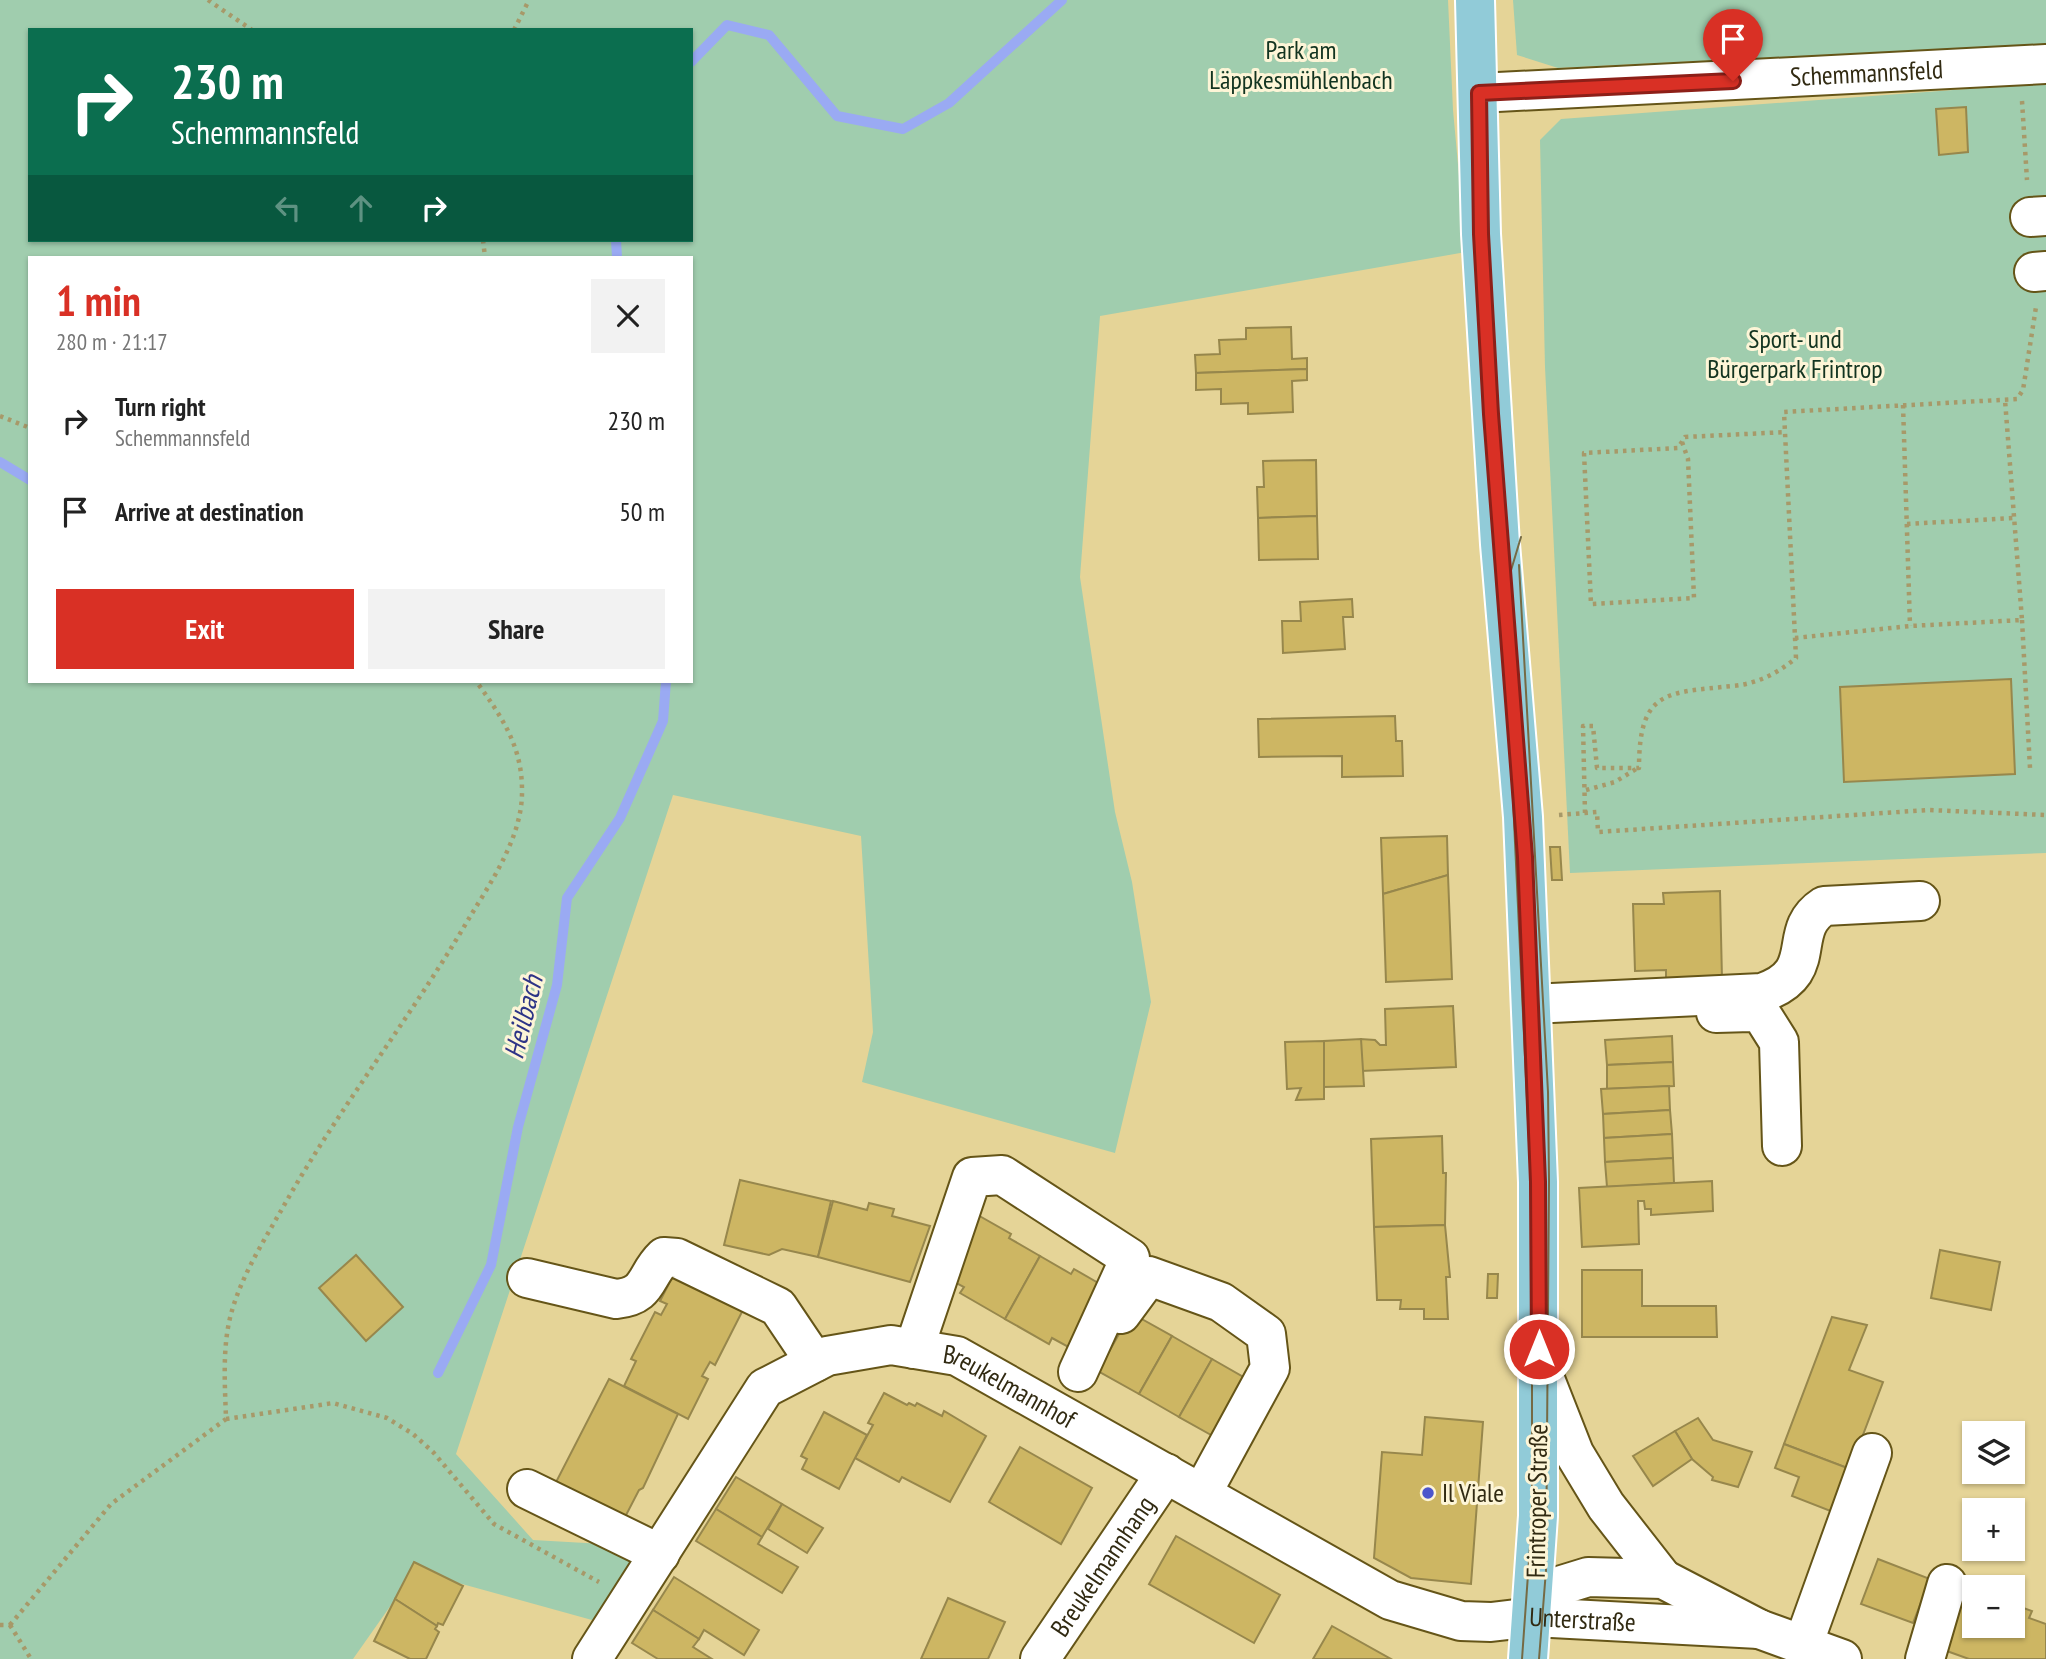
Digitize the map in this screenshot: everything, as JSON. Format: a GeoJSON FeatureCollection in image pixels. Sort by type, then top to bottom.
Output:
{"type":"FeatureCollection","features":[{"type":"Feature","properties":{"kind":"main road","name":"Frintroper Straße"},"geometry":{"type":"LineString","coordinates":[[1475,0],[1481,234],[1491,414],[1523,817],[1539,1208],[1539,1364],[1533,1617],[1528,1659]]}},
{"type":"Feature","properties":{"kind":"street","name":"Schemmannsfeld"},"geometry":{"type":"LineString","coordinates":[[1479,93],[2033,65]]}},
{"type":"Feature","properties":{"kind":"street"},"geometry":{"type":"LineString","coordinates":[[1532,1014],[1762,993],[1779,987],[1796,972],[1807,922],[1812,914],[1824,906],[1920,901]]}},
{"type":"Feature","properties":{"kind":"street"},"geometry":{"type":"LineString","coordinates":[[1532,1014],[1751,1012],[1762,1015],[1779,1042],[1782,1146]]}},
{"type":"Feature","properties":{"kind":"street"},"geometry":{"type":"LineString","coordinates":[[914,1349],[972,1177],[1002,1175],[1130,1258],[1078,1372]]}},
{"type":"Feature","properties":{"kind":"street"},"geometry":{"type":"LineString","coordinates":[[527,1279],[616,1300],[631,1298],[650,1280],[655,1265],[664,1257],[677,1258],[778,1307],[816,1362]]}},
{"type":"Feature","properties":{"kind":"street"},"geometry":{"type":"LineString","coordinates":[[1051,1409],[1149,1276],[1221,1302],[1266,1334],[1270,1368],[1202,1493]]}},
{"type":"Feature","properties":{"kind":"street","name":"Breukelmannhof"},"geometry":{"type":"LineString","coordinates":[[592,1659],[765,1388],[827,1356],[891,1345],[957,1356],[1390,1600],[1461,1621],[1491,1622],[1533,1617]]}},
{"type":"Feature","properties":{"kind":"street"},"geometry":{"type":"LineString","coordinates":[[1539,1364],[1574,1453],[1606,1506],[1663,1579]]}},
{"type":"Feature","properties":{"kind":"street"},"geometry":{"type":"LineString","coordinates":[[1803,1645],[1872,1453]]}},
{"type":"Feature","properties":{"kind":"street","name":"Breukelmannhang"},"geometry":{"type":"LineString","coordinates":[[1040,1659],[1166,1473]]}},
{"type":"Feature","properties":{"kind":"street"},"geometry":{"type":"LineString","coordinates":[[527,1489],[660,1553]]}},
{"type":"Feature","properties":{"kind":"street","name":"Unterstraße"},"geometry":{"type":"LineString","coordinates":[[1533,1617],[1562,1585],[1588,1577],[1663,1579],[1759,1629],[1842,1659]]}},
{"type":"Feature","properties":{"kind":"street"},"geometry":{"type":"LineString","coordinates":[[1925,1659],[1947,1584]]}},
{"type":"Feature","properties":{"kind":"street","name":"Unterstraße"},"geometry":{"type":"LineString","coordinates":[[1533,1617],[1759,1629]]}},
{"type":"Feature","properties":{"kind":"path"},"geometry":{"type":"LineString","coordinates":[[208,0],[249,28]]}},
{"type":"Feature","properties":{"kind":"path"},"geometry":{"type":"LineString","coordinates":[[515,28],[529,0]]}},
{"type":"Feature","properties":{"kind":"path"},"geometry":{"type":"LineString","coordinates":[[2033,65],[2038,217]]}},
{"type":"Feature","properties":{"kind":"path"},"geometry":{"type":"LineString","coordinates":[[1639,768],[1641,731],[1650,711],[1666,696],[1676,691],[1734,686],[1779,673],[1796,658],[1784,412],[2017,399],[2023,390],[2040,271]]}},
{"type":"Feature","properties":{"kind":"path"},"geometry":{"type":"LineString","coordinates":[[2005,400],[2030,768]]}},
{"type":"Feature","properties":{"kind":"path"},"geometry":{"type":"LineString","coordinates":[[1903,405],[1910,626]]}},
{"type":"Feature","properties":{"kind":"path"},"geometry":{"type":"LineString","coordinates":[[0,416],[28,427]]}},
{"type":"Feature","properties":{"kind":"path"},"geometry":{"type":"LineString","coordinates":[[1682,442],[1688,459],[1695,598],[1591,604],[1584,453],[1678,448],[1685,437],[1786,432]]}},
{"type":"Feature","properties":{"kind":"path"},"geometry":{"type":"LineString","coordinates":[[1907,524],[2012,517]]}},
{"type":"Feature","properties":{"kind":"path"},"geometry":{"type":"LineString","coordinates":[[1795,638],[1910,626],[2022,620]]}},
{"type":"Feature","properties":{"kind":"path"},"geometry":{"type":"LineString","coordinates":[[226,1419],[227,1339],[231,1314],[261,1245],[322,1141],[455,942],[502,860],[516,828],[523,793],[514,740],[476,683]]}},
{"type":"Feature","properties":{"kind":"path"},"geometry":{"type":"LineString","coordinates":[[1585,813],[1583,726],[1593,726],[1597,768],[1639,768]]}},
{"type":"Feature","properties":{"kind":"path"},"geometry":{"type":"LineString","coordinates":[[1586,790],[1615,782],[1639,768]]}},
{"type":"Feature","properties":{"kind":"path"},"geometry":{"type":"LineString","coordinates":[[1523,817],[1597,813],[1598,832],[1928,810],[2046,815]]}},
{"type":"Feature","properties":{"kind":"path"},"geometry":{"type":"LineString","coordinates":[[10,1625],[111,1504],[226,1419],[333,1403],[387,1418],[413,1434],[433,1452],[494,1524],[631,1600]]}},
{"type":"Feature","properties":{"kind":"path"},"geometry":{"type":"LineString","coordinates":[[0,1625],[10,1625]]}},
{"type":"Feature","properties":{"kind":"path"},"geometry":{"type":"LineString","coordinates":[[10,1625],[31,1659]]}},
{"type":"Feature","properties":{"kind":"green space","name":"Park am Läppkesmühlenbach"},"geometry":{"type":"Polygon","coordinates":[[[0,0],[1448,0],[1453,110],[1466,252],[1100,316],[1080,577],[1115,812],[1132,882],[1151,1002],[1115,1153],[862,1082],[873,1032],[861,836],[673,795],[456,1454],[533,1540],[656,1547],[610,1625],[415,1571],[353,1659],[0,1659],[0,0]]]}},
{"type":"Feature","properties":{"kind":"green space"},"geometry":{"type":"Polygon","coordinates":[[[1513,0],[2046,0],[2046,44],[1558,68],[1517,55],[1513,0]]]}},
{"type":"Feature","properties":{"kind":"green space","name":"Sport- und Bürgerpark Frintrop"},"geometry":{"type":"Polygon","coordinates":[[[2046,83],[2046,853],[1570,873],[1545,367],[1540,140],[1561,119],[2046,83]]]}},
{"type":"Feature","properties":{"kind":"building"},"geometry":{"type":"Polygon","coordinates":[[[1966,107],[1968,152],[1939,155],[1936,109],[1966,107]]]}},
{"type":"Feature","properties":{"kind":"building"},"geometry":{"type":"Polygon","coordinates":[[[1291,327],[1292,359],[1307,358],[1307,369],[1196,373],[1195,355],[1220,354],[1219,340],[1246,339],[1246,328],[1291,327]]]}},
{"type":"Feature","properties":{"kind":"building"},"geometry":{"type":"Polygon","coordinates":[[[1307,369],[1307,380],[1292,381],[1293,412],[1248,414],[1248,403],[1221,404],[1221,389],[1196,390],[1196,373],[1307,369]]]}},
{"type":"Feature","properties":{"kind":"building"},"geometry":{"type":"Polygon","coordinates":[[[1316,460],[1317,516],[1258,518],[1257,487],[1264,487],[1263,461],[1316,460]]]}},
{"type":"Feature","properties":{"kind":"building"},"geometry":{"type":"Polygon","coordinates":[[[1317,516],[1318,559],[1259,560],[1258,518],[1317,516]]]}},
{"type":"Feature","properties":{"kind":"building"},"geometry":{"type":"Polygon","coordinates":[[[1352,599],[1353,617],[1343,617],[1345,649],[1283,653],[1282,621],[1301,621],[1300,602],[1352,599]]]}},
{"type":"Feature","properties":{"kind":"building"},"geometry":{"type":"Polygon","coordinates":[[[2011,679],[2015,774],[1844,782],[1840,687],[2011,679]]]}},
{"type":"Feature","properties":{"kind":"building"},"geometry":{"type":"Polygon","coordinates":[[[1395,716],[1396,741],[1402,741],[1403,776],[1342,777],[1342,756],[1259,757],[1258,719],[1395,716]]]}},
{"type":"Feature","properties":{"kind":"building"},"geometry":{"type":"Polygon","coordinates":[[[1447,836],[1448,875],[1383,894],[1381,838],[1447,836]]]}},
{"type":"Feature","properties":{"kind":"building"},"geometry":{"type":"Polygon","coordinates":[[[1550,847],[1560,847],[1562,880],[1552,880],[1550,847]]]}},
{"type":"Feature","properties":{"kind":"building"},"geometry":{"type":"Polygon","coordinates":[[[1448,875],[1452,979],[1386,982],[1383,894],[1448,875]]]}},
{"type":"Feature","properties":{"kind":"building"},"geometry":{"type":"Polygon","coordinates":[[[1720,891],[1722,979],[1666,981],[1666,970],[1635,971],[1633,904],[1664,904],[1663,893],[1720,891]]]}},
{"type":"Feature","properties":{"kind":"building"},"geometry":{"type":"Polygon","coordinates":[[[1453,1006],[1456,1067],[1361,1071],[1361,1039],[1375,1040],[1380,1045],[1386,1045],[1385,1009],[1453,1006]]]}},
{"type":"Feature","properties":{"kind":"building"},"geometry":{"type":"Polygon","coordinates":[[[1672,1036],[1673,1062],[1607,1065],[1605,1040],[1672,1036]]]}},
{"type":"Feature","properties":{"kind":"building"},"geometry":{"type":"Polygon","coordinates":[[[1361,1039],[1364,1086],[1324,1087],[1324,1041],[1361,1039]]]}},
{"type":"Feature","properties":{"kind":"building"},"geometry":{"type":"Polygon","coordinates":[[[1324,1041],[1324,1099],[1296,1100],[1301,1088],[1287,1089],[1285,1042],[1324,1041]]]}},
{"type":"Feature","properties":{"kind":"building"},"geometry":{"type":"Polygon","coordinates":[[[1673,1062],[1674,1086],[1607,1089],[1607,1065],[1673,1062]]]}},
{"type":"Feature","properties":{"kind":"building"},"geometry":{"type":"Polygon","coordinates":[[[1669,1086],[1670,1110],[1603,1114],[1601,1089],[1669,1086]]]}},
{"type":"Feature","properties":{"kind":"building"},"geometry":{"type":"Polygon","coordinates":[[[1670,1110],[1672,1134],[1604,1138],[1603,1114],[1670,1110]]]}},
{"type":"Feature","properties":{"kind":"building"},"geometry":{"type":"Polygon","coordinates":[[[1672,1134],[1673,1158],[1605,1162],[1604,1138],[1672,1134]]]}},
{"type":"Feature","properties":{"kind":"building"},"geometry":{"type":"Polygon","coordinates":[[[1442,1136],[1443,1173],[1446,1173],[1445,1225],[1374,1227],[1371,1139],[1442,1136]]]}},
{"type":"Feature","properties":{"kind":"building"},"geometry":{"type":"Polygon","coordinates":[[[1673,1158],[1674,1183],[1607,1187],[1605,1162],[1673,1158]]]}},
{"type":"Feature","properties":{"kind":"building"},"geometry":{"type":"Polygon","coordinates":[[[740,1180],[831,1201],[818,1257],[782,1249],[769,1255],[724,1245],[740,1180]]]}},
{"type":"Feature","properties":{"kind":"building"},"geometry":{"type":"Polygon","coordinates":[[[1712,1181],[1713,1211],[1651,1215],[1651,1209],[1645,1209],[1644,1201],[1638,1201],[1639,1244],[1582,1247],[1579,1188],[1712,1181]]]}},
{"type":"Feature","properties":{"kind":"building"},"geometry":{"type":"Polygon","coordinates":[[[833,1201],[867,1210],[869,1203],[894,1209],[892,1216],[930,1226],[910,1282],[818,1257],[833,1201]]]}},
{"type":"Feature","properties":{"kind":"building"},"geometry":{"type":"Polygon","coordinates":[[[976,1214],[1011,1234],[1009,1238],[1040,1256],[1005,1319],[960,1293],[964,1287],[947,1278],[976,1214]]]}},
{"type":"Feature","properties":{"kind":"building"},"geometry":{"type":"Polygon","coordinates":[[[1445,1225],[1450,1277],[1446,1277],[1448,1319],[1424,1319],[1424,1309],[1400,1309],[1401,1300],[1377,1300],[1374,1227],[1445,1225]]]}},
{"type":"Feature","properties":{"kind":"building"},"geometry":{"type":"Polygon","coordinates":[[[1940,1250],[2000,1262],[1991,1310],[1931,1298],[1940,1250]]]}},
{"type":"Feature","properties":{"kind":"building"},"geometry":{"type":"Polygon","coordinates":[[[356,1255],[403,1307],[366,1341],[319,1288],[356,1255]]]}},
{"type":"Feature","properties":{"kind":"building"},"geometry":{"type":"Polygon","coordinates":[[[1040,1256],[1071,1274],[1074,1269],[1107,1288],[1072,1349],[1052,1338],[1049,1344],[1005,1319],[1040,1256]]]}},
{"type":"Feature","properties":{"kind":"building"},"geometry":{"type":"Polygon","coordinates":[[[1582,1270],[1642,1270],[1642,1306],[1716,1306],[1717,1337],[1582,1337],[1582,1270]]]}},
{"type":"Feature","properties":{"kind":"building"},"geometry":{"type":"Polygon","coordinates":[[[675,1272],[748,1300],[715,1365],[710,1362],[702,1376],[708,1379],[688,1419],[624,1386],[636,1361],[631,1359],[655,1312],[661,1315],[667,1304],[660,1301],[675,1272]]]}},
{"type":"Feature","properties":{"kind":"building"},"geometry":{"type":"Polygon","coordinates":[[[1488,1274],[1498,1274],[1497,1298],[1487,1298],[1488,1274]]]}},
{"type":"Feature","properties":{"kind":"building"},"geometry":{"type":"Polygon","coordinates":[[[1131,1313],[1172,1336],[1139,1394],[1098,1371],[1131,1313]]]}},
{"type":"Feature","properties":{"kind":"building"},"geometry":{"type":"Polygon","coordinates":[[[1832,1317],[1867,1325],[1849,1370],[1883,1382],[1850,1469],[1784,1444],[1832,1317]]]}},
{"type":"Feature","properties":{"kind":"building"},"geometry":{"type":"Polygon","coordinates":[[[1172,1336],[1212,1359],[1179,1417],[1139,1394],[1172,1336]]]}},
{"type":"Feature","properties":{"kind":"building"},"geometry":{"type":"Polygon","coordinates":[[[1212,1359],[1252,1382],[1220,1440],[1179,1417],[1212,1359]]]}},
{"type":"Feature","properties":{"kind":"building"},"geometry":{"type":"Polygon","coordinates":[[[609,1379],[678,1414],[643,1488],[639,1490],[623,1521],[554,1486],[609,1379]]]}},
{"type":"Feature","properties":{"kind":"building"},"geometry":{"type":"Polygon","coordinates":[[[884,1393],[907,1405],[909,1403],[915,1406],[917,1403],[942,1416],[944,1411],[986,1436],[950,1502],[902,1477],[899,1482],[855,1458],[873,1425],[868,1423],[884,1393]]]}},
{"type":"Feature","properties":{"kind":"building"},"geometry":{"type":"Polygon","coordinates":[[[824,1412],[867,1435],[839,1489],[802,1469],[807,1459],[801,1456],[824,1412]]]}},
{"type":"Feature","properties":{"kind":"building","name":"Il Viale"},"geometry":{"type":"Polygon","coordinates":[[[1425,1417],[1483,1422],[1471,1584],[1411,1578],[1374,1558],[1382,1452],[1422,1455],[1425,1417]]]}},
{"type":"Feature","properties":{"kind":"building"},"geometry":{"type":"Polygon","coordinates":[[[1698,1418],[1713,1440],[1752,1452],[1738,1487],[1712,1480],[1713,1477],[1692,1459],[1675,1431],[1698,1418]]]}},
{"type":"Feature","properties":{"kind":"building"},"geometry":{"type":"Polygon","coordinates":[[[1675,1431],[1692,1459],[1653,1486],[1633,1456],[1675,1431]]]}},
{"type":"Feature","properties":{"kind":"building"},"geometry":{"type":"Polygon","coordinates":[[[1784,1444],[1850,1469],[1833,1512],[1792,1496],[1799,1477],[1775,1468],[1784,1444]]]}},
{"type":"Feature","properties":{"kind":"building"},"geometry":{"type":"Polygon","coordinates":[[[1020,1447],[1092,1488],[1061,1544],[989,1502],[1020,1447]]]}},
{"type":"Feature","properties":{"kind":"building"},"geometry":{"type":"Polygon","coordinates":[[[736,1477],[782,1504],[762,1537],[716,1509],[736,1477]]]}},
{"type":"Feature","properties":{"kind":"building"},"geometry":{"type":"Polygon","coordinates":[[[782,1504],[823,1528],[807,1553],[768,1529],[782,1504]]]}},
{"type":"Feature","properties":{"kind":"building"},"geometry":{"type":"Polygon","coordinates":[[[716,1509],[762,1537],[758,1544],[798,1567],[782,1593],[696,1541],[716,1509]]]}},
{"type":"Feature","properties":{"kind":"building"},"geometry":{"type":"Polygon","coordinates":[[[1176,1536],[1280,1595],[1254,1643],[1149,1584],[1176,1536]]]}},
{"type":"Feature","properties":{"kind":"building"},"geometry":{"type":"Polygon","coordinates":[[[1878,1559],[1930,1579],[1913,1623],[1861,1604],[1878,1559]]]}},
{"type":"Feature","properties":{"kind":"building"},"geometry":{"type":"Polygon","coordinates":[[[414,1562],[463,1586],[443,1625],[438,1623],[437,1626],[395,1599],[414,1562]]]}},
{"type":"Feature","properties":{"kind":"building"},"geometry":{"type":"Polygon","coordinates":[[[674,1577],[759,1630],[744,1655],[704,1630],[699,1639],[653,1610],[674,1577]]]}},
{"type":"Feature","properties":{"kind":"building"},"geometry":{"type":"Polygon","coordinates":[[[1957,1591],[1962,1593],[1962,1638],[2025,1638],[2025,1609],[2032,1611],[2029,1618],[2046,1624],[2046,1659],[1969,1659],[1944,1650],[1957,1591]]]}},
{"type":"Feature","properties":{"kind":"building"},"geometry":{"type":"Polygon","coordinates":[[[948,1598],[1005,1622],[988,1659],[921,1659],[948,1598]]]}},
{"type":"Feature","properties":{"kind":"building"},"geometry":{"type":"Polygon","coordinates":[[[395,1599],[437,1626],[435,1629],[439,1632],[426,1659],[410,1659],[374,1641],[395,1599]]]}},
{"type":"Feature","properties":{"kind":"building"},"geometry":{"type":"Polygon","coordinates":[[[653,1610],[699,1639],[693,1647],[712,1659],[658,1659],[632,1643],[653,1610]]]}},
{"type":"Feature","properties":{"kind":"building"},"geometry":{"type":"Polygon","coordinates":[[[1332,1626],[1391,1659],[1313,1659],[1332,1626]]]}},
{"type":"Feature","properties":{"kind":"waterway"},"geometry":{"type":"LineString","coordinates":[[693,60],[727,25],[769,35],[837,116],[903,129],[949,103],[1062,0]]}},
{"type":"Feature","properties":{"kind":"waterway"},"geometry":{"type":"LineString","coordinates":[[616,242],[617,256]]}},
{"type":"Feature","properties":{"kind":"waterway"},"geometry":{"type":"LineString","coordinates":[[0,462],[28,479]]}},
{"type":"Feature","properties":{"kind":"waterway","name":"Heilbach"},"geometry":{"type":"LineString","coordinates":[[438,1373],[491,1265],[518,1127],[557,985],[567,898],[620,818],[663,721],[666,683]]}},
{"type":"Feature","properties":{"kind":"tram line"},"geometry":{"type":"LineString","coordinates":[[1521,537],[1509,577],[1506,649],[1532,1207],[1532,1518],[1522,1659]]}},
{"type":"Feature","properties":{"kind":"tram line"},"geometry":{"type":"LineString","coordinates":[[1519,565],[1548,1092],[1546,1570],[1539,1659]]}},
{"type":"Feature","properties":{"kind":"place","name":"Il Viale"},"geometry":{"type":"Point","coordinates":[1428,1493]}},
{"type":"Feature","properties":{"kind":"route"},"geometry":{"type":"LineString","coordinates":[[1539,1349],[1539,1208],[1525,857],[1491,414],[1481,234],[1479,93],[1733,81]]}}]}
